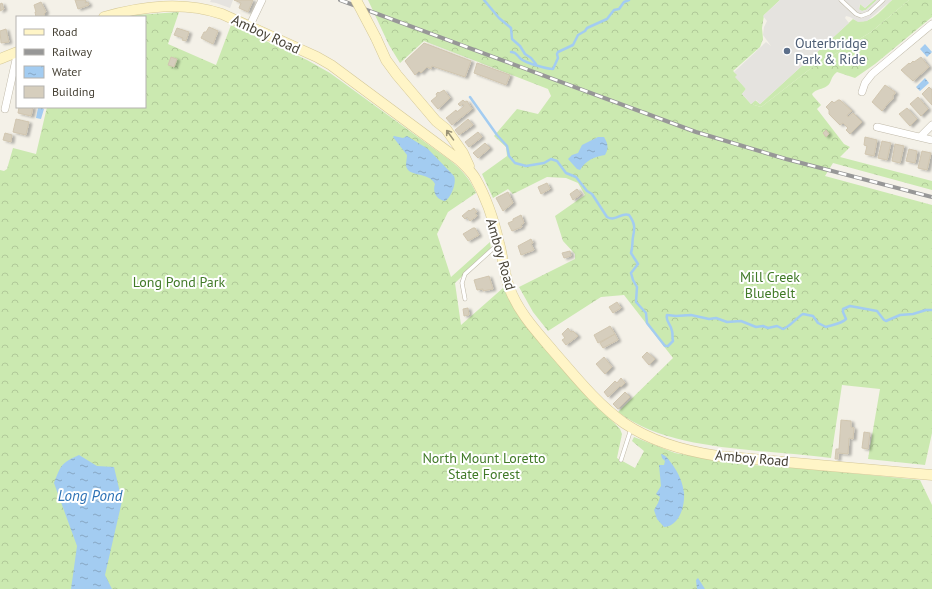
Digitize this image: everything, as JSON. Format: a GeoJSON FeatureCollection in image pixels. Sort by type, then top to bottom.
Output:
{"type":"FeatureCollection","features":[{"type":"Feature","properties":{"kind":"main road"},"geometry":{"type":"LineString","coordinates":[[356,0],[386,60],[436,121],[446,130],[463,153],[475,177]]}},
{"type":"Feature","properties":{"kind":"main road","name":"Amboy Road"},"geometry":{"type":"LineString","coordinates":[[108,16],[144,8],[192,6],[209,9],[250,25],[331,65],[459,160],[475,177],[492,217],[509,287],[520,309],[595,398],[631,428],[674,447],[718,456],[932,475]]}},
{"type":"Feature","properties":{"kind":"main road"},"geometry":{"type":"LineString","coordinates":[[0,59],[16,52]]}},
{"type":"Feature","properties":{"kind":"main road"},"geometry":{"type":"LineString","coordinates":[[429,137],[436,127],[436,121]]}},
{"type":"Feature","properties":{"kind":"street"},"geometry":{"type":"LineString","coordinates":[[250,25],[262,0]]}},
{"type":"Feature","properties":{"kind":"street"},"geometry":{"type":"LineString","coordinates":[[862,92],[865,83],[872,74],[932,24]]}},
{"type":"Feature","properties":{"kind":"street"},"geometry":{"type":"LineString","coordinates":[[5,109],[16,60]]}},
{"type":"Feature","properties":{"kind":"street"},"geometry":{"type":"LineString","coordinates":[[920,137],[932,125]]}},
{"type":"Feature","properties":{"kind":"street"},"geometry":{"type":"LineString","coordinates":[[877,127],[932,140]]}},
{"type":"Feature","properties":{"kind":"lane"},"geometry":{"type":"LineString","coordinates":[[841,0],[852,11],[861,16],[869,13],[883,0]]}},
{"type":"Feature","properties":{"kind":"lane"},"geometry":{"type":"LineString","coordinates":[[465,299],[462,283],[465,274],[499,243]]}},
{"type":"Feature","properties":{"kind":"lane"},"geometry":{"type":"LineString","coordinates":[[621,460],[631,428]]}},
{"type":"Feature","properties":{"kind":"green space","name":"Mill Creek Bluebelt"},"geometry":{"type":"Polygon","coordinates":[[[368,0],[780,0],[764,15],[762,28],[763,39],[760,47],[733,71],[738,75],[736,77],[746,89],[742,94],[751,104],[761,107],[810,69],[871,32],[909,0],[932,0],[932,17],[875,64],[855,78],[837,72],[833,76],[829,85],[812,94],[821,105],[817,109],[844,144],[850,147],[840,157],[932,181],[932,190],[833,163],[825,176],[932,205],[932,433],[925,465],[868,459],[880,389],[842,385],[831,458],[703,444],[667,436],[650,430],[633,422],[618,412],[673,358],[624,295],[601,297],[548,331],[533,312],[519,287],[575,259],[575,254],[563,241],[555,216],[585,195],[578,183],[566,178],[547,177],[513,194],[508,189],[493,198],[482,174],[507,156],[506,147],[494,136],[517,109],[538,114],[551,96],[548,89],[424,41],[400,63],[389,45],[368,0]]]}},
{"type":"Feature","properties":{"kind":"green space"},"geometry":{"type":"Polygon","coordinates":[[[874,0],[877,0],[866,10],[859,10],[860,4],[865,8],[874,0]]]}},
{"type":"Feature","properties":{"kind":"green space"},"geometry":{"type":"Polygon","coordinates":[[[892,0],[909,0],[871,32],[810,69],[761,107],[751,104],[755,100],[760,104],[853,19],[864,21],[870,19],[892,0]]]}},
{"type":"Feature","properties":{"kind":"green space","name":"Long Pond Park"},"geometry":{"type":"Polygon","coordinates":[[[179,12],[168,44],[216,65],[231,25],[307,60],[330,73],[459,168],[468,179],[476,193],[448,212],[437,234],[451,277],[490,242],[491,249],[455,283],[461,325],[503,288],[516,312],[564,370],[620,429],[622,434],[617,458],[635,468],[644,451],[632,441],[634,437],[675,453],[738,464],[801,468],[920,480],[932,505],[932,589],[0,589],[0,170],[4,171],[7,169],[13,148],[36,154],[47,108],[146,108],[146,16],[132,16],[179,12]]]}},
{"type":"Feature","properties":{"kind":"shaded area"},"geometry":{"type":"Polygon","coordinates":[[[211,0],[233,0],[230,8],[210,2],[211,0]]]}},
{"type":"Feature","properties":{"kind":"shaded area","name":"Outerbridge Park & Ride"},"geometry":{"type":"Polygon","coordinates":[[[780,0],[874,0],[865,8],[860,4],[859,9],[862,11],[866,10],[877,0],[892,0],[867,21],[858,22],[846,16],[845,18],[849,23],[760,104],[756,100],[751,104],[742,94],[746,89],[735,77],[737,75],[734,72],[766,42],[771,46],[763,35],[764,27],[767,21],[763,16],[780,0]]]}},
{"type":"Feature","properties":{"kind":"water"},"geometry":{"type":"Polygon","coordinates":[[[925,44],[932,52],[927,57],[920,49],[925,44]]]}},
{"type":"Feature","properties":{"kind":"water"},"geometry":{"type":"Polygon","coordinates":[[[925,78],[929,83],[920,91],[916,87],[925,78]]]}},
{"type":"Feature","properties":{"kind":"water"},"geometry":{"type":"Polygon","coordinates":[[[38,108],[44,109],[41,119],[36,118],[38,108]]]}},
{"type":"Feature","properties":{"kind":"water"},"geometry":{"type":"Polygon","coordinates":[[[407,136],[428,149],[454,176],[454,186],[445,201],[436,195],[434,190],[435,184],[432,180],[428,177],[410,172],[407,169],[407,155],[393,137],[403,138],[407,136]]]}},
{"type":"Feature","properties":{"kind":"water"},"geometry":{"type":"Polygon","coordinates":[[[598,137],[604,137],[608,146],[605,155],[591,160],[580,170],[577,169],[568,159],[572,155],[578,153],[582,145],[598,137]]]}},
{"type":"Feature","properties":{"kind":"water"},"geometry":{"type":"Polygon","coordinates":[[[661,454],[667,458],[676,470],[684,493],[680,515],[674,523],[664,527],[657,519],[654,510],[660,497],[656,494],[661,486],[659,465],[664,465],[665,461],[661,454]]]}},
{"type":"Feature","properties":{"kind":"water","name":"Long Pond"},"geometry":{"type":"Polygon","coordinates":[[[79,455],[97,466],[114,467],[122,501],[105,575],[112,589],[71,589],[77,546],[54,483],[62,465],[68,460],[79,455]]]}},
{"type":"Feature","properties":{"kind":"water"},"geometry":{"type":"Polygon","coordinates":[[[698,578],[705,589],[697,589],[696,580],[698,578]]]}},
{"type":"Feature","properties":{"kind":"building"},"geometry":{"type":"Polygon","coordinates":[[[75,0],[86,0],[85,3],[88,2],[89,5],[78,9],[75,0]]]}},
{"type":"Feature","properties":{"kind":"building"},"geometry":{"type":"Polygon","coordinates":[[[234,0],[253,0],[248,12],[239,8],[241,3],[234,0]]]}},
{"type":"Feature","properties":{"kind":"building"},"geometry":{"type":"Polygon","coordinates":[[[41,2],[46,12],[44,14],[45,16],[36,16],[34,5],[41,2]]]}},
{"type":"Feature","properties":{"kind":"building"},"geometry":{"type":"Polygon","coordinates":[[[2,3],[4,9],[0,11],[0,4],[2,3]]]}},
{"type":"Feature","properties":{"kind":"building"},"geometry":{"type":"Polygon","coordinates":[[[209,27],[218,31],[213,44],[201,38],[209,27]]]}},
{"type":"Feature","properties":{"kind":"building"},"geometry":{"type":"Polygon","coordinates":[[[177,28],[189,32],[186,41],[182,40],[183,38],[174,35],[177,28]]]}},
{"type":"Feature","properties":{"kind":"building"},"geometry":{"type":"Polygon","coordinates":[[[6,29],[9,42],[1,43],[0,31],[6,29]]]}},
{"type":"Feature","properties":{"kind":"building"},"geometry":{"type":"Polygon","coordinates":[[[424,43],[471,61],[465,77],[432,66],[431,69],[427,67],[421,73],[419,71],[415,75],[405,61],[424,43]]]}},
{"type":"Feature","properties":{"kind":"building"},"geometry":{"type":"Polygon","coordinates":[[[171,57],[177,59],[174,67],[168,65],[171,57]]]}},
{"type":"Feature","properties":{"kind":"building"},"geometry":{"type":"Polygon","coordinates":[[[921,57],[929,67],[913,81],[901,70],[909,63],[914,62],[921,57]]]}},
{"type":"Feature","properties":{"kind":"building"},"geometry":{"type":"Polygon","coordinates":[[[477,63],[510,75],[506,85],[474,73],[477,63]]]}},
{"type":"Feature","properties":{"kind":"building"},"geometry":{"type":"Polygon","coordinates":[[[885,85],[895,92],[895,94],[893,95],[893,99],[882,111],[872,102],[885,85]]]}},
{"type":"Feature","properties":{"kind":"building"},"geometry":{"type":"Polygon","coordinates":[[[929,87],[932,90],[932,105],[922,94],[929,87]]]}},
{"type":"Feature","properties":{"kind":"building"},"geometry":{"type":"Polygon","coordinates":[[[444,90],[450,98],[438,109],[431,101],[437,96],[436,94],[438,92],[439,93],[444,90]]]}},
{"type":"Feature","properties":{"kind":"building"},"geometry":{"type":"Polygon","coordinates":[[[918,97],[928,109],[921,116],[910,104],[918,97]]]}},
{"type":"Feature","properties":{"kind":"building"},"geometry":{"type":"Polygon","coordinates":[[[463,100],[465,102],[467,101],[472,109],[452,125],[446,118],[464,106],[463,104],[460,106],[458,104],[463,100]]]}},
{"type":"Feature","properties":{"kind":"building"},"geometry":{"type":"Polygon","coordinates":[[[840,100],[852,111],[847,115],[848,117],[853,113],[862,122],[850,134],[846,130],[848,128],[843,123],[840,125],[829,114],[829,110],[826,107],[832,101],[834,103],[840,100]]]}},
{"type":"Feature","properties":{"kind":"building"},"geometry":{"type":"Polygon","coordinates":[[[19,108],[33,108],[31,116],[18,113],[19,108]]]}},
{"type":"Feature","properties":{"kind":"building"},"geometry":{"type":"Polygon","coordinates":[[[907,108],[917,119],[910,126],[899,114],[907,108]]]}},
{"type":"Feature","properties":{"kind":"building"},"geometry":{"type":"Polygon","coordinates":[[[16,119],[29,122],[26,135],[13,132],[16,119]]]}},
{"type":"Feature","properties":{"kind":"building"},"geometry":{"type":"Polygon","coordinates":[[[468,119],[473,125],[459,135],[455,130],[468,119]]]}},
{"type":"Feature","properties":{"kind":"building"},"geometry":{"type":"Polygon","coordinates":[[[826,130],[829,134],[826,137],[823,133],[826,130]]]}},
{"type":"Feature","properties":{"kind":"building"},"geometry":{"type":"Polygon","coordinates":[[[478,132],[482,137],[469,147],[465,142],[478,132]]]}},
{"type":"Feature","properties":{"kind":"building"},"geometry":{"type":"Polygon","coordinates":[[[5,133],[12,135],[11,142],[3,140],[5,133]]]}},
{"type":"Feature","properties":{"kind":"building"},"geometry":{"type":"Polygon","coordinates":[[[865,137],[877,140],[874,156],[865,154],[867,146],[864,145],[865,137]]]}},
{"type":"Feature","properties":{"kind":"building"},"geometry":{"type":"Polygon","coordinates":[[[882,141],[891,143],[887,160],[878,158],[882,141]]]}},
{"type":"Feature","properties":{"kind":"building"},"geometry":{"type":"Polygon","coordinates":[[[485,143],[490,148],[478,158],[473,153],[485,143]]]}},
{"type":"Feature","properties":{"kind":"building"},"geometry":{"type":"Polygon","coordinates":[[[895,144],[904,146],[900,163],[892,161],[895,144]]]}},
{"type":"Feature","properties":{"kind":"building"},"geometry":{"type":"Polygon","coordinates":[[[909,149],[917,151],[915,163],[906,161],[909,149]]]}},
{"type":"Feature","properties":{"kind":"building"},"geometry":{"type":"Polygon","coordinates":[[[922,151],[931,153],[927,170],[918,168],[922,151]]]}},
{"type":"Feature","properties":{"kind":"building"},"geometry":{"type":"Polygon","coordinates":[[[547,183],[550,189],[541,194],[538,187],[547,183]]]}},
{"type":"Feature","properties":{"kind":"building"},"geometry":{"type":"Polygon","coordinates":[[[577,189],[581,194],[573,200],[570,194],[577,189]]]}},
{"type":"Feature","properties":{"kind":"building"},"geometry":{"type":"Polygon","coordinates":[[[508,192],[513,203],[503,211],[496,198],[508,192]]]}},
{"type":"Feature","properties":{"kind":"building"},"geometry":{"type":"Polygon","coordinates":[[[474,208],[477,212],[475,213],[477,216],[470,221],[467,217],[465,219],[462,216],[469,210],[470,211],[474,208]]]}},
{"type":"Feature","properties":{"kind":"building"},"geometry":{"type":"Polygon","coordinates":[[[521,215],[524,223],[521,225],[522,227],[512,231],[508,223],[521,215]]]}},
{"type":"Feature","properties":{"kind":"building"},"geometry":{"type":"Polygon","coordinates":[[[475,228],[479,235],[468,241],[463,234],[475,228]]]}},
{"type":"Feature","properties":{"kind":"building"},"geometry":{"type":"Polygon","coordinates":[[[531,239],[533,243],[531,244],[534,250],[521,255],[518,246],[531,239]]]}},
{"type":"Feature","properties":{"kind":"building"},"geometry":{"type":"Polygon","coordinates":[[[570,251],[571,256],[564,258],[562,253],[570,251]]]}},
{"type":"Feature","properties":{"kind":"building"},"geometry":{"type":"Polygon","coordinates":[[[489,276],[493,289],[483,291],[483,289],[477,290],[474,280],[489,276]]]}},
{"type":"Feature","properties":{"kind":"building"},"geometry":{"type":"Polygon","coordinates":[[[617,302],[621,308],[613,313],[609,307],[617,302]]]}},
{"type":"Feature","properties":{"kind":"building"},"geometry":{"type":"Polygon","coordinates":[[[468,308],[469,315],[464,316],[463,309],[468,308]]]}},
{"type":"Feature","properties":{"kind":"building"},"geometry":{"type":"Polygon","coordinates":[[[610,326],[615,334],[598,343],[594,335],[610,326]]]}},
{"type":"Feature","properties":{"kind":"building"},"geometry":{"type":"Polygon","coordinates":[[[568,328],[571,332],[573,331],[578,336],[566,345],[562,340],[565,338],[562,334],[568,328]]]}},
{"type":"Feature","properties":{"kind":"building"},"geometry":{"type":"Polygon","coordinates":[[[615,334],[618,340],[603,348],[600,343],[615,334]]]}},
{"type":"Feature","properties":{"kind":"building"},"geometry":{"type":"Polygon","coordinates":[[[647,352],[655,359],[649,365],[642,357],[647,352]]]}},
{"type":"Feature","properties":{"kind":"building"},"geometry":{"type":"Polygon","coordinates":[[[604,357],[612,367],[605,374],[596,364],[604,357]]]}},
{"type":"Feature","properties":{"kind":"building"},"geometry":{"type":"Polygon","coordinates":[[[621,378],[625,383],[608,397],[604,392],[615,381],[617,383],[621,378]]]}},
{"type":"Feature","properties":{"kind":"building"},"geometry":{"type":"Polygon","coordinates":[[[625,392],[630,397],[618,409],[613,404],[625,392]]]}},
{"type":"Feature","properties":{"kind":"building"},"geometry":{"type":"Polygon","coordinates":[[[841,420],[851,421],[851,427],[854,428],[853,439],[849,438],[848,454],[838,453],[838,459],[835,459],[836,449],[839,449],[841,420]]]}},
{"type":"Feature","properties":{"kind":"building"},"geometry":{"type":"Polygon","coordinates":[[[864,432],[870,433],[868,449],[862,448],[864,432]]]}},
{"type":"Feature","properties":{"kind":"waterway"},"geometry":{"type":"LineString","coordinates":[[484,0],[499,18],[511,28],[512,39],[536,64]]}},
{"type":"Feature","properties":{"kind":"waterway"},"geometry":{"type":"LineString","coordinates":[[511,52],[516,53],[521,59],[527,62],[553,69],[558,58],[558,52],[573,45],[578,35],[587,28],[607,19],[614,10],[619,9],[624,2],[629,0]]}},
{"type":"Feature","properties":{"kind":"waterway"},"geometry":{"type":"LineString","coordinates":[[470,97],[497,135],[507,146],[509,156],[515,163],[526,166],[544,163],[551,159],[557,161],[566,173],[576,177],[587,191],[592,194],[607,217],[616,218],[626,214],[629,215],[634,228],[631,253],[638,264],[631,273],[637,287],[636,302],[646,313],[647,323],[665,346],[668,346],[673,341],[671,326],[667,319],[667,315],[691,315],[709,319],[716,318],[727,322],[741,321],[756,327],[763,326],[768,328],[777,326],[783,329],[803,314],[813,316],[818,323],[826,327],[842,322],[846,319],[843,309],[850,306],[877,311],[886,321],[900,315],[932,310]]}},
{"type":"Feature","properties":{"kind":"railway"},"geometry":{"type":"LineString","coordinates":[[340,0],[696,132],[786,159],[932,197]]}},
{"type":"Feature","properties":{"kind":"place","name":"Outerbridge Park & Ride"},"geometry":{"type":"Point","coordinates":[787,51]}},
{"type":"Feature","properties":{"kind":"park label","name":"North Mount Loretto State Forest"},"geometry":{"type":"Point","coordinates":[484,466]}}]}
